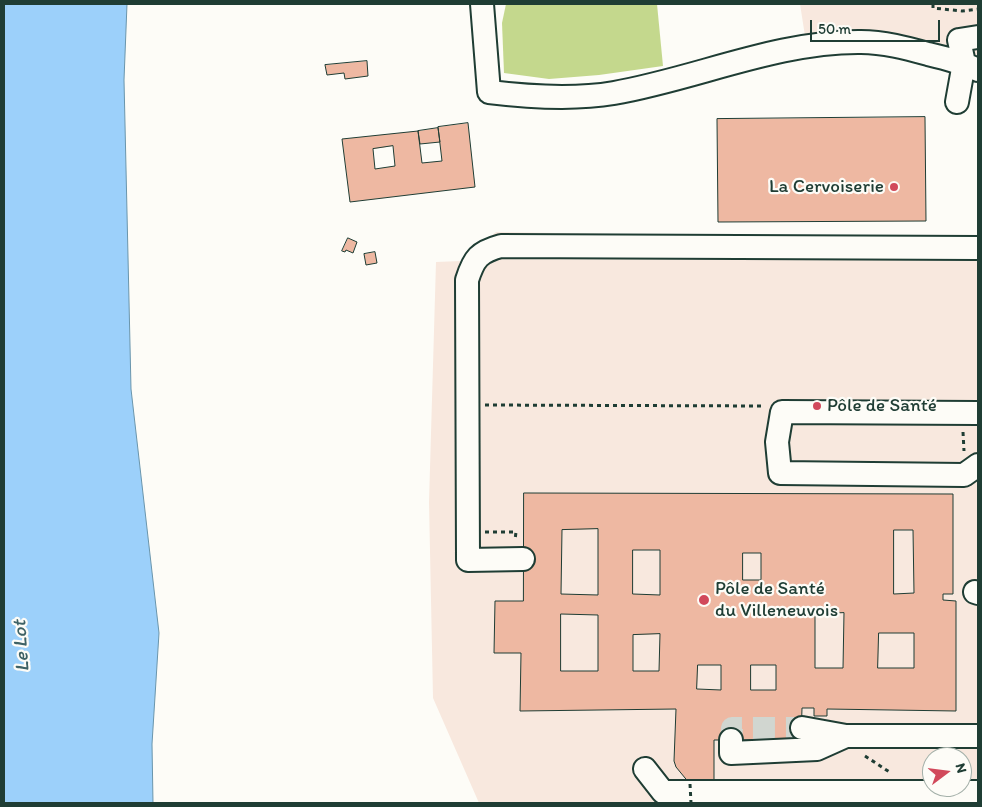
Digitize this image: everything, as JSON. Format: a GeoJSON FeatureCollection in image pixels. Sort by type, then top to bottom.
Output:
{"type":"FeatureCollection","features":[{"type":"Feature","properties":{"kind":"street"},"geometry":{"type":"LineString","coordinates":[[482,4],[490,92],[532,97],[611,93],[662,84],[762,56],[804,48],[861,42],[897,46],[971,66]]}},
{"type":"Feature","properties":{"kind":"street"},"geometry":{"type":"LineString","coordinates":[[957,102],[971,66],[959,40],[978,37]]}},
{"type":"Feature","properties":{"kind":"street"},"geometry":{"type":"LineString","coordinates":[[519,559],[468,560],[467,280],[472,263],[486,250],[501,246],[978,248]]}},
{"type":"Feature","properties":{"kind":"street"},"geometry":{"type":"LineString","coordinates":[[971,414],[782,412],[777,442],[780,473],[971,470]]}},
{"type":"Feature","properties":{"kind":"street"},"geometry":{"type":"LineString","coordinates":[[802,728],[846,736],[978,736]]}},
{"type":"Feature","properties":{"kind":"street"},"geometry":{"type":"LineString","coordinates":[[731,740],[731,753],[817,749],[846,736]]}},
{"type":"Feature","properties":{"kind":"street"},"geometry":{"type":"LineString","coordinates":[[645,769],[663,792],[978,792]]}},
{"type":"Feature","properties":{"kind":"path"},"geometry":{"type":"LineString","coordinates":[[933,4],[934,8],[962,12],[978,8]]}},
{"type":"Feature","properties":{"kind":"path"},"geometry":{"type":"LineString","coordinates":[[478,405],[773,406]]}},
{"type":"Feature","properties":{"kind":"path"},"geometry":{"type":"LineString","coordinates":[[971,414],[971,470]]}},
{"type":"Feature","properties":{"kind":"path"},"geometry":{"type":"LineString","coordinates":[[478,532],[516,532],[519,559]]}},
{"type":"Feature","properties":{"kind":"path"},"geometry":{"type":"LineString","coordinates":[[690,784],[691,803]]}},
{"type":"Feature","properties":{"kind":"shaded area"},"geometry":{"type":"Polygon","coordinates":[[[800,4],[978,4],[978,57],[895,36],[845,30],[805,36],[800,4]]]}},
{"type":"Feature","properties":{"kind":"shaded area","name":"Pôle de Santé du Villeneuvois"},"geometry":{"type":"Polygon","coordinates":[[[496,232],[978,240],[978,803],[479,803],[433,698],[429,502],[436,262],[461,261],[496,232]]]}},
{"type":"Feature","properties":{"kind":"green space"},"geometry":{"type":"Polygon","coordinates":[[[506,4],[657,4],[663,66],[599,75],[549,79],[504,73],[502,23],[506,4]]]}},
{"type":"Feature","properties":{"kind":"water","name":"Le Lot"},"geometry":{"type":"Polygon","coordinates":[[[4,4],[127,4],[124,80],[131,389],[159,633],[152,744],[153,803],[4,803],[4,4]]]}},
{"type":"Feature","properties":{"kind":"building"},"geometry":{"type":"Polygon","coordinates":[[[367,61],[368,76],[345,79],[344,73],[327,75],[325,65],[367,61]]]}},
{"type":"Feature","properties":{"kind":"building"},"geometry":{"type":"Polygon","coordinates":[[[925,117],[926,221],[718,222],[717,119],[925,117]]]}},
{"type":"Feature","properties":{"kind":"building"},"geometry":{"type":"Polygon","coordinates":[[[468,123],[475,187],[350,202],[342,139],[418,131],[422,163],[442,161],[438,127],[468,123]],[[393,146],[373,149],[375,169],[395,166],[393,146]]]}},
{"type":"Feature","properties":{"kind":"building"},"geometry":{"type":"Polygon","coordinates":[[[438,128],[440,142],[420,144],[418,131],[438,128]]]}},
{"type":"Feature","properties":{"kind":"building"},"geometry":{"type":"Polygon","coordinates":[[[348,238],[357,242],[353,253],[346,250],[345,252],[342,251],[348,238]]]}},
{"type":"Feature","properties":{"kind":"building"},"geometry":{"type":"Polygon","coordinates":[[[375,252],[377,263],[366,265],[364,254],[375,252]]]}},
{"type":"Feature","properties":{"kind":"building","name":"Pôle de Santé du Villeneuvois"},"geometry":{"type":"Polygon","coordinates":[[[524,493],[953,494],[953,594],[943,594],[943,600],[956,601],[956,711],[827,709],[827,716],[814,716],[814,708],[802,708],[801,740],[714,740],[714,786],[690,784],[676,767],[674,761],[676,709],[520,711],[521,653],[494,653],[495,601],[523,601],[524,493]],[[598,529],[562,530],[561,594],[598,595],[598,529]],[[894,530],[894,594],[914,593],[913,530],[894,530]],[[633,550],[633,594],[660,595],[660,550],[633,550]],[[743,553],[743,580],[761,580],[761,553],[743,553]],[[844,613],[815,614],[815,668],[843,668],[844,613]],[[561,614],[561,671],[598,671],[598,615],[561,614]],[[879,633],[878,668],[914,668],[914,633],[879,633]],[[660,634],[633,635],[633,671],[659,671],[660,634]],[[698,665],[697,689],[721,690],[721,665],[698,665]],[[751,665],[751,690],[776,690],[776,665],[751,665]]]}},
{"type":"Feature","properties":{"kind":"tunnel"},"geometry":{"type":"LineString","coordinates":[[731,740],[732,728],[802,728]]}},
{"type":"Feature","properties":{"kind":"place","name":"La Cervoiserie"},"geometry":{"type":"Point","coordinates":[894,187]}},
{"type":"Feature","properties":{"kind":"place","name":"Pôle de Santé"},"geometry":{"type":"Point","coordinates":[817,406]}},
{"type":"Feature","properties":{"kind":"place","name":"Pôle de Santé du Villeneuvois"},"geometry":{"type":"Point","coordinates":[704,600]}}]}
